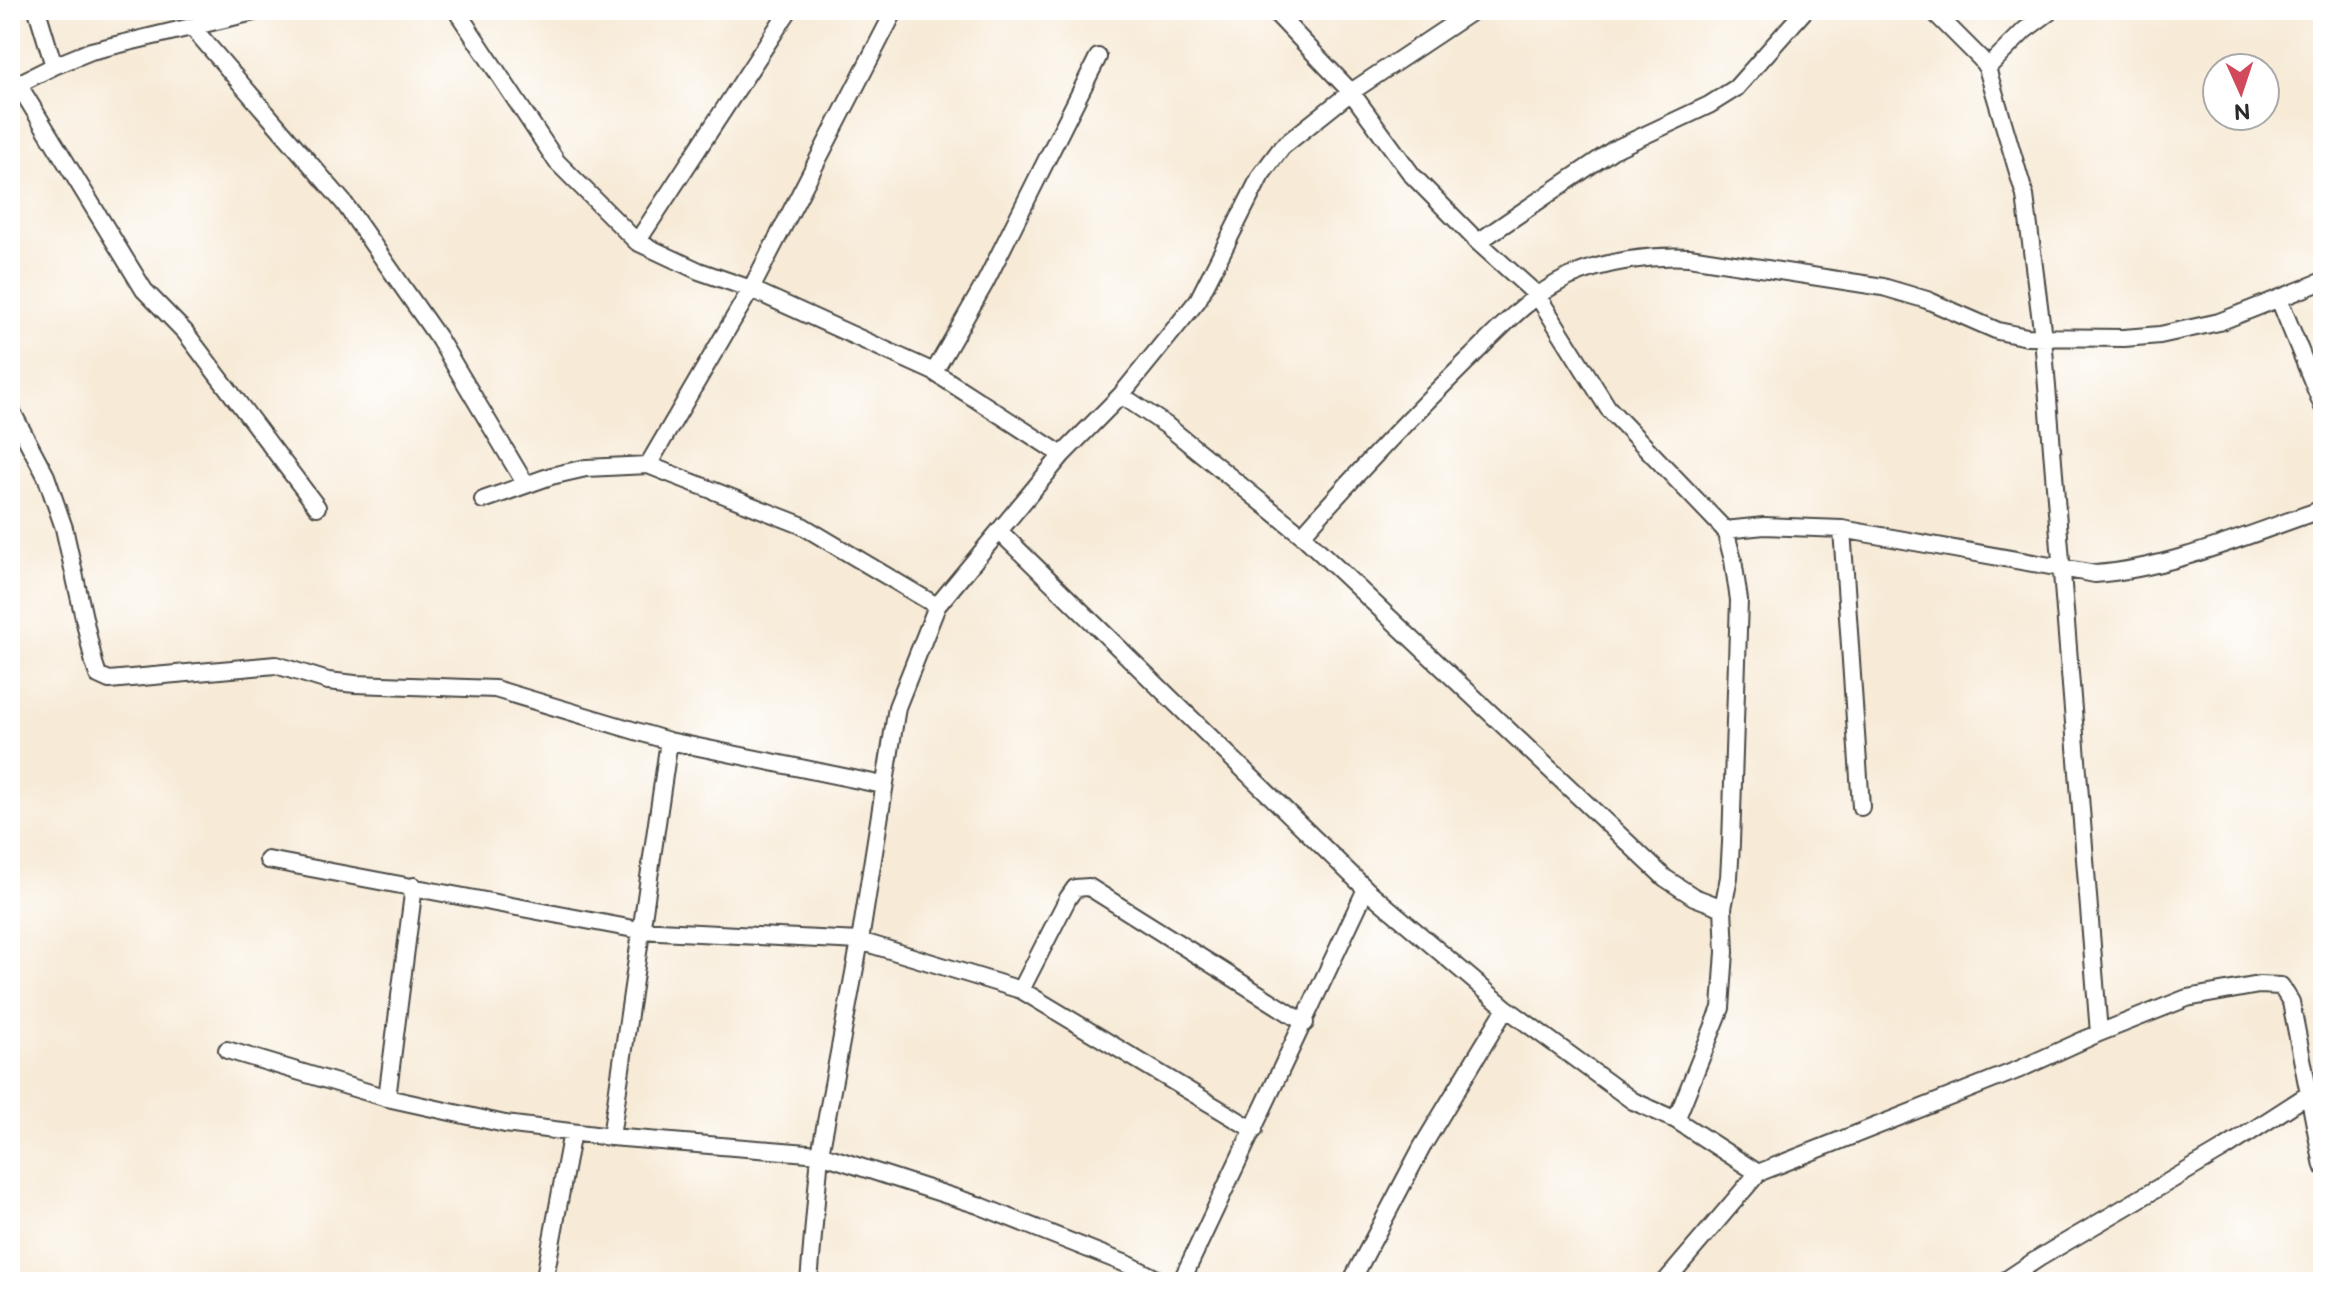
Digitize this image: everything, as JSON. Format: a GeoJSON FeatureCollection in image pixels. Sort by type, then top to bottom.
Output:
{"type":"FeatureCollection","features":[{"type":"Feature","properties":{"kind":"street"},"geometry":{"type":"LineString","coordinates":[[37,10],[54,66]]}},
{"type":"Feature","properties":{"kind":"street"},"geometry":{"type":"LineString","coordinates":[[262,10],[91,51],[14,86],[144,290],[185,332],[317,507]]}},
{"type":"Feature","properties":{"kind":"street"},"geometry":{"type":"LineString","coordinates":[[456,10],[557,162],[637,242],[699,271],[751,289],[934,372],[1062,455]]}},
{"type":"Feature","properties":{"kind":"street"},"geometry":{"type":"LineString","coordinates":[[637,242],[789,10]]}},
{"type":"Feature","properties":{"kind":"street"},"geometry":{"type":"LineString","coordinates":[[648,465],[751,289],[895,10]]}},
{"type":"Feature","properties":{"kind":"street"},"geometry":{"type":"LineString","coordinates":[[1273,10],[1351,92],[1412,175],[1478,242],[1537,295],[1608,408],[1725,530],[1739,600],[1731,843],[1723,908],[1725,952],[1721,1008],[1676,1120]]}},
{"type":"Feature","properties":{"kind":"street"},"geometry":{"type":"LineString","coordinates":[[809,1282],[820,1154],[860,941],[897,707],[937,606],[1062,455],[1121,395],[1198,300],[1261,175],[1282,147],[1351,92],[1474,10]]}},
{"type":"Feature","properties":{"kind":"street"},"geometry":{"type":"LineString","coordinates":[[1478,242],[1613,150],[1709,105],[1736,88],[1805,10]]}},
{"type":"Feature","properties":{"kind":"street"},"geometry":{"type":"LineString","coordinates":[[1932,10],[1987,68],[2025,196],[2043,337],[2099,1033]]}},
{"type":"Feature","properties":{"kind":"street"},"geometry":{"type":"LineString","coordinates":[[1987,68],[2025,30],[2052,10]]}},
{"type":"Feature","properties":{"kind":"street"},"geometry":{"type":"LineString","coordinates":[[192,27],[344,203],[439,339],[526,485]]}},
{"type":"Feature","properties":{"kind":"street"},"geometry":{"type":"LineString","coordinates":[[934,372],[985,283],[1098,57]]}},
{"type":"Feature","properties":{"kind":"street"},"geometry":{"type":"LineString","coordinates":[[1302,535],[1381,446],[1537,295],[1571,276],[1609,265],[1658,255],[1689,257],[1883,287],[1927,300],[1998,331],[2027,337],[2124,338],[2160,335],[2219,322],[2323,281]]}},
{"type":"Feature","properties":{"kind":"street"},"geometry":{"type":"LineString","coordinates":[[2279,299],[2323,407]]}},
{"type":"Feature","properties":{"kind":"street"},"geometry":{"type":"LineString","coordinates":[[1121,395],[1166,425],[1302,535],[1665,878],[1694,897],[1723,908]]}},
{"type":"Feature","properties":{"kind":"street"},"geometry":{"type":"LineString","coordinates":[[10,408],[31,443],[51,489],[64,528],[98,675],[109,680],[276,665],[328,681],[355,684],[495,689],[669,741],[883,785]]}},
{"type":"Feature","properties":{"kind":"street"},"geometry":{"type":"LineString","coordinates":[[483,500],[586,468],[648,465],[801,525],[937,606]]}},
{"type":"Feature","properties":{"kind":"street"},"geometry":{"type":"LineString","coordinates":[[1725,530],[1764,526],[1842,529],[2095,574],[2157,565],[2323,509]]}},
{"type":"Feature","properties":{"kind":"street"},"geometry":{"type":"LineString","coordinates":[[1842,529],[1861,807]]}},
{"type":"Feature","properties":{"kind":"street"},"geometry":{"type":"LineString","coordinates":[[1000,532],[1366,889],[1506,1008],[1633,1101],[1676,1120],[1758,1173]]}},
{"type":"Feature","properties":{"kind":"street"},"geometry":{"type":"LineString","coordinates":[[611,1137],[669,741]]}},
{"type":"Feature","properties":{"kind":"street"},"geometry":{"type":"LineString","coordinates":[[268,860],[639,930],[860,941],[1021,990],[1254,1130]]}},
{"type":"Feature","properties":{"kind":"street"},"geometry":{"type":"LineString","coordinates":[[387,1098],[414,886]]}},
{"type":"Feature","properties":{"kind":"street"},"geometry":{"type":"LineString","coordinates":[[1021,990],[1068,898],[1075,888],[1089,887],[1305,1023]]}},
{"type":"Feature","properties":{"kind":"street"},"geometry":{"type":"LineString","coordinates":[[1181,1282],[1366,889]]}},
{"type":"Feature","properties":{"kind":"street"},"geometry":{"type":"LineString","coordinates":[[1665,1282],[1758,1173],[2020,1069],[2187,998],[2259,985],[2281,986],[2291,1002],[2316,1089],[2323,1166]]}},
{"type":"Feature","properties":{"kind":"street"},"geometry":{"type":"LineString","coordinates":[[1351,1282],[1422,1147],[1506,1008]]}},
{"type":"Feature","properties":{"kind":"street"},"geometry":{"type":"LineString","coordinates":[[227,1050],[387,1098],[505,1124],[611,1137],[820,1154],[978,1205],[1129,1265],[1163,1282]]}},
{"type":"Feature","properties":{"kind":"street"},"geometry":{"type":"LineString","coordinates":[[2003,1282],[2224,1149],[2316,1089]]}},
{"type":"Feature","properties":{"kind":"street"},"geometry":{"type":"LineString","coordinates":[[544,1282],[572,1132]]}}]}
